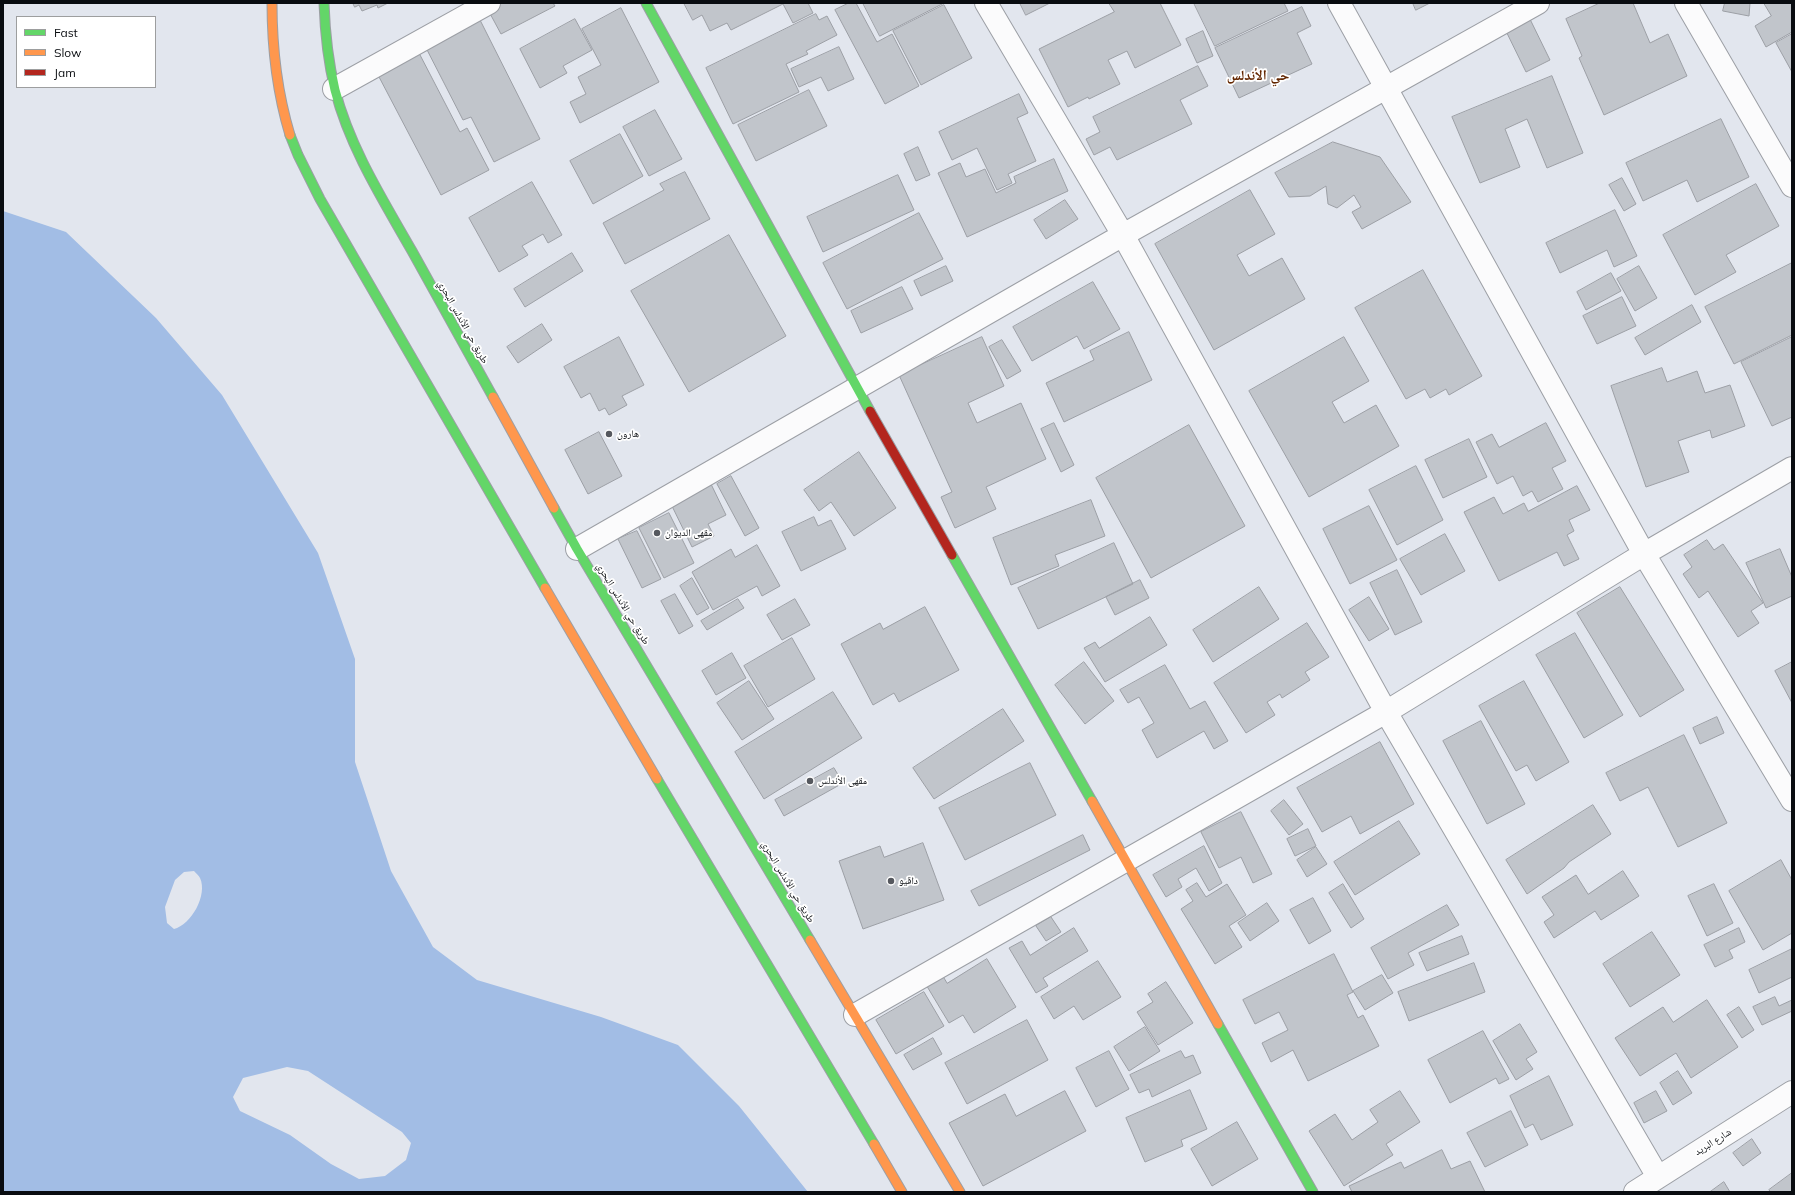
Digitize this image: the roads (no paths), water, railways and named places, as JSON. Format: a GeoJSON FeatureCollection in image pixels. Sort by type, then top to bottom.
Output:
{"type":"FeatureCollection","features":[{"type":"Feature","properties":{"kind":"street"},"geometry":{"type":"LineString","coordinates":[[272,3],[274,58],[283,107],[298,154],[320,199],[578,646],[902,1192]]}},
{"type":"Feature","properties":{"kind":"street","name":"طريق حي الأندلس البحري"},"geometry":{"type":"LineString","coordinates":[[324,3],[328,60],[334,90],[342,118],[368,173],[577,549],[960,1192]]}},
{"type":"Feature","properties":{"kind":"street"},"geometry":{"type":"LineString","coordinates":[[334,90],[489,3]]}},
{"type":"Feature","properties":{"kind":"street"},"geometry":{"type":"LineString","coordinates":[[646,3],[858,389],[1313,1192]]}},
{"type":"Feature","properties":{"kind":"street"},"geometry":{"type":"LineString","coordinates":[[986,3],[1123,235],[1386,712],[1658,1177]]}},
{"type":"Feature","properties":{"kind":"street"},"geometry":{"type":"LineString","coordinates":[[1339,3],[1644,554],[1792,800]]}},
{"type":"Feature","properties":{"kind":"street"},"geometry":{"type":"LineString","coordinates":[[577,549],[858,389],[1123,235],[1538,3]]}},
{"type":"Feature","properties":{"kind":"street"},"geometry":{"type":"LineString","coordinates":[[1686,3],[1792,186]]}},
{"type":"Feature","properties":{"kind":"street"},"geometry":{"type":"LineString","coordinates":[[855,1015],[1386,712],[1644,554],[1792,468]]}},
{"type":"Feature","properties":{"kind":"street","name":"شارع البريد"},"geometry":{"type":"LineString","coordinates":[[1635,1192],[1792,1092]]}},
{"type":"Feature","properties":{"kind":"water"},"geometry":{"type":"Polygon","coordinates":[[[3,211],[66,232],[156,318],[222,395],[318,553],[355,659],[355,762],[391,871],[433,947],[477,980],[601,1017],[678,1045],[739,1106],[808,1192],[3,1192],[3,211]],[[194,871],[184,872],[175,880],[165,907],[167,923],[174,929],[186,922],[192,916],[200,901],[202,885],[200,878],[194,871]],[[287,1067],[243,1078],[233,1097],[240,1111],[290,1135],[331,1164],[359,1179],[385,1176],[406,1160],[411,1143],[402,1132],[308,1071],[287,1067]]]}},
{"type":"Feature","properties":{"kind":"place","name":"هارون"},"geometry":{"type":"Point","coordinates":[609,434]}},
{"type":"Feature","properties":{"kind":"place","name":"مقهى الديوان"},"geometry":{"type":"Point","coordinates":[657,533]}},
{"type":"Feature","properties":{"kind":"place","name":"مقهى الأندلس"},"geometry":{"type":"Point","coordinates":[810,781]}},
{"type":"Feature","properties":{"kind":"place","name":"داقيو"},"geometry":{"type":"Point","coordinates":[891,881]}},
{"type":"Feature","properties":{"kind":"district","name":"حي الأندلس"},"geometry":{"type":"Point","coordinates":[1258,76]}}]}
